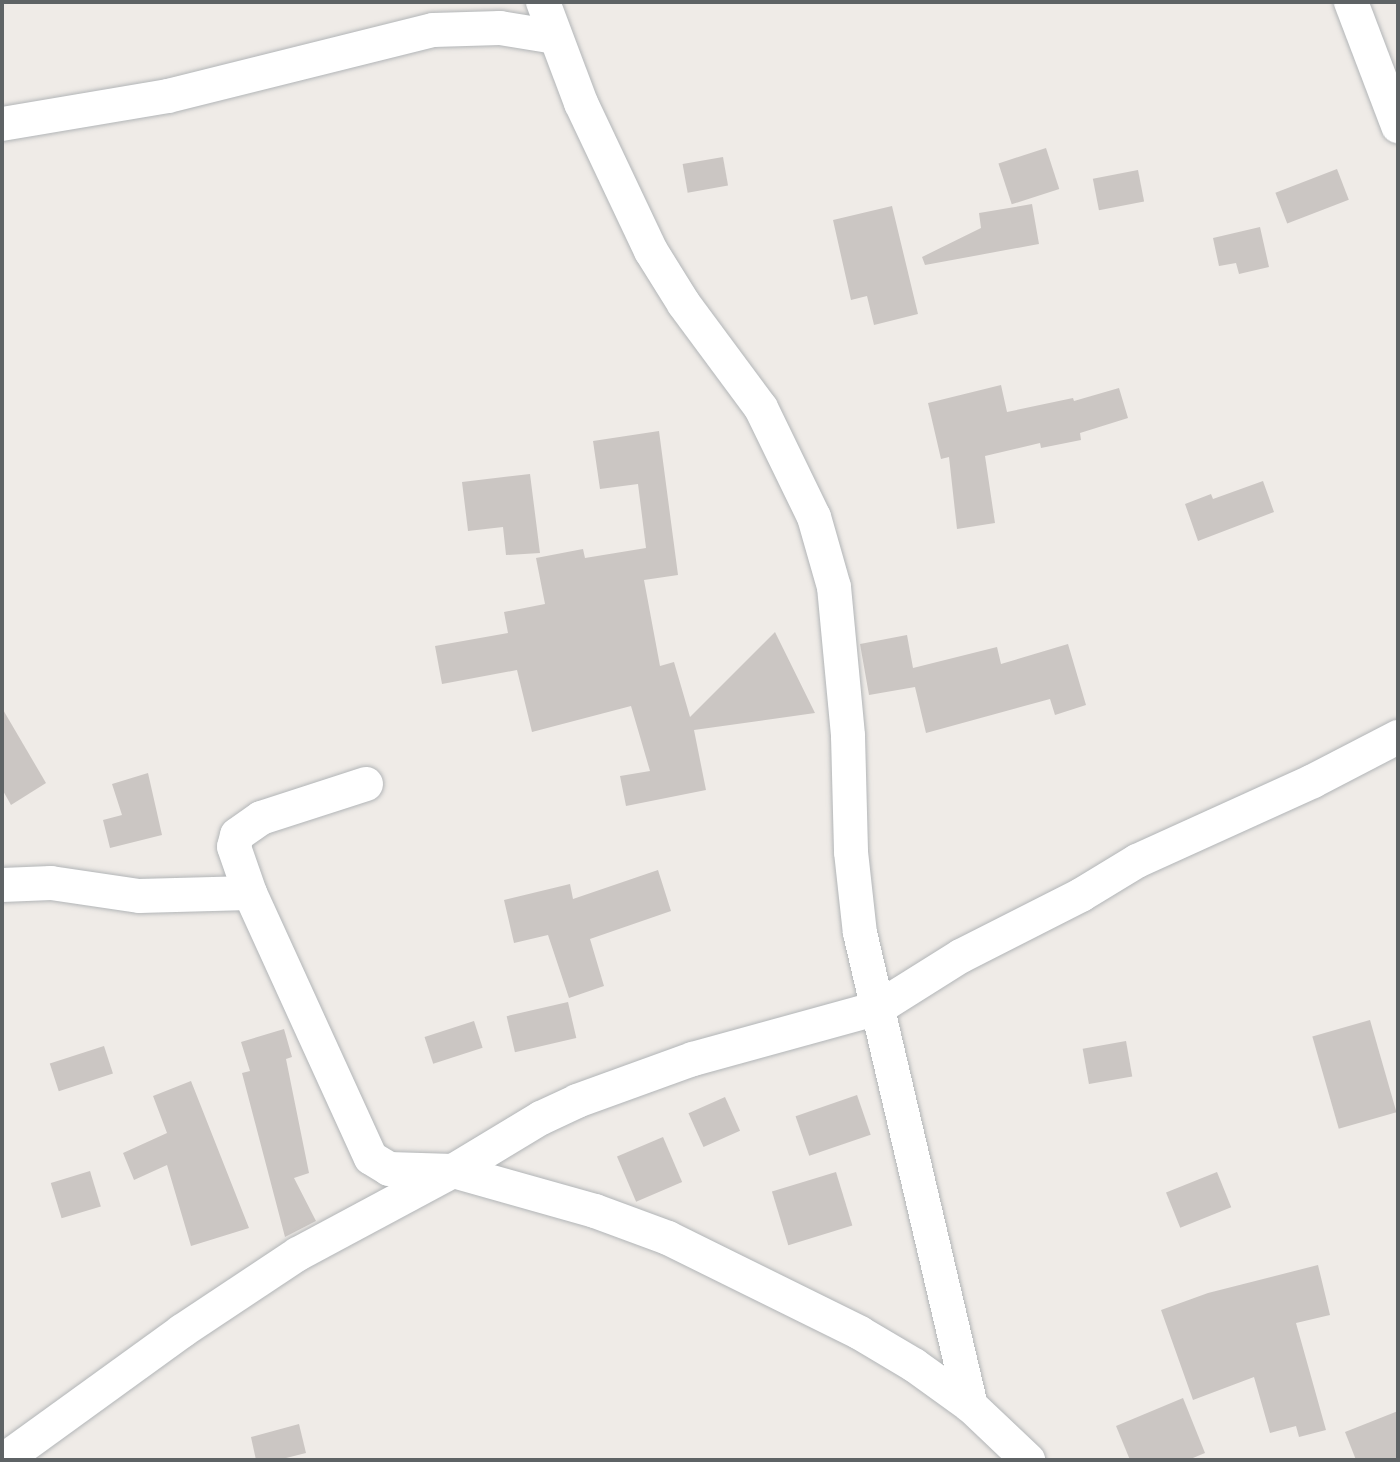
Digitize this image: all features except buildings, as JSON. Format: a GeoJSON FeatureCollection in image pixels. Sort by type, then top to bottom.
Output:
{"type":"FeatureCollection","features":[{"type":"Feature","properties":{"kind":"street"},"geometry":{"type":"LineString","coordinates":[[543,2],[581,103],[651,251],[692,315],[761,408],[814,517],[834,587],[848,736],[851,852],[860,933],[971,1406]]}},
{"type":"Feature","properties":{"kind":"street"},"geometry":{"type":"LineString","coordinates":[[1351,2],[1398,126]]}},
{"type":"Feature","properties":{"kind":"street"},"geometry":{"type":"LineString","coordinates":[[2,124],[168,96],[433,30],[500,28],[555,37]]}},
{"type":"Feature","properties":{"kind":"street"},"geometry":{"type":"LineString","coordinates":[[4,1460],[182,1331],[298,1254],[453,1171],[541,1118],[577,1101],[693,1059],[878,1008],[961,956],[1081,895],[1137,861],[1313,781],[1398,737]]}},
{"type":"Feature","properties":{"kind":"street"},"geometry":{"type":"LineString","coordinates":[[366,784],[245,826],[237,835],[234,847],[250,893],[371,1158],[389,1169],[453,1171],[595,1211],[668,1238],[860,1333],[971,1406],[1028,1460]]}},
{"type":"Feature","properties":{"kind":"street"},"geometry":{"type":"LineString","coordinates":[[2,885],[51,883],[139,896],[250,893]]}}]}
